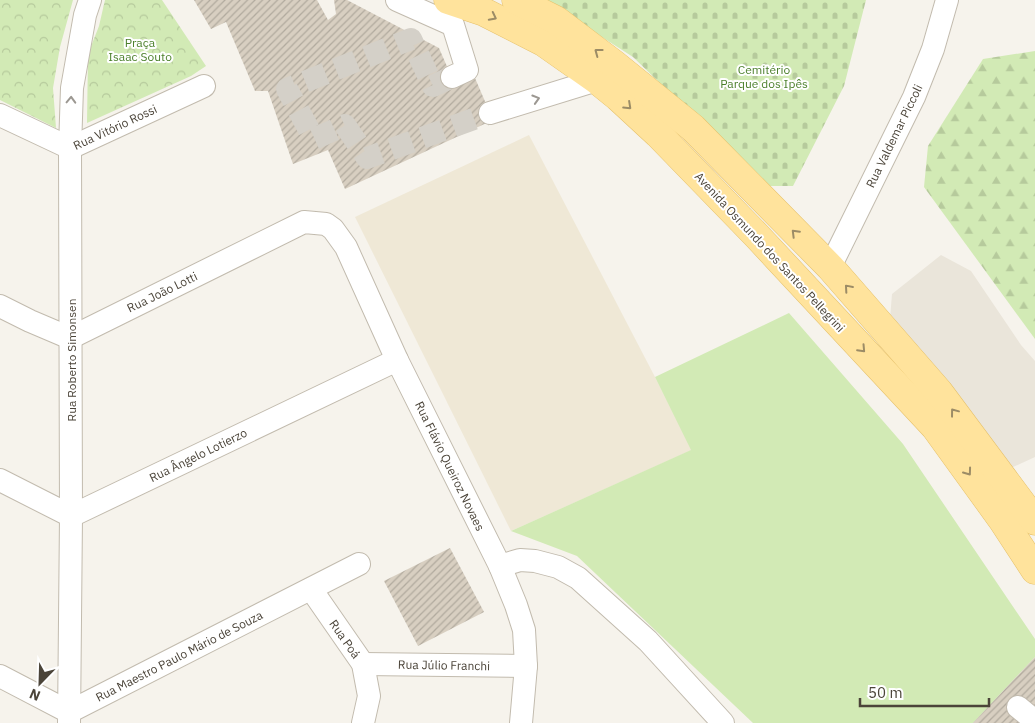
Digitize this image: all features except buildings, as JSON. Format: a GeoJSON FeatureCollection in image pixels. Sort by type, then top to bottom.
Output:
{"type":"FeatureCollection","features":[{"type":"Feature","properties":{"kind":"main road","name":"Avenida Osmundo dos Santos Pellegrini"},"geometry":{"type":"LineString","coordinates":[[448,0],[484,12],[543,42],[597,80],[658,134],[757,236],[935,427],[1003,521],[1035,570]]}},
{"type":"Feature","properties":{"kind":"main road"},"geometry":{"type":"LineString","coordinates":[[516,0],[556,20],[614,64],[692,128],[830,267],[939,392],[1035,521]]}},
{"type":"Feature","properties":{"kind":"main road"},"geometry":{"type":"LineString","coordinates":[[790,272],[809,282],[816,282],[823,278],[830,267]]}},
{"type":"Feature","properties":{"kind":"street","name":"Rua Roberto Simonsen"},"geometry":{"type":"LineString","coordinates":[[69,718],[71,516],[70,148],[72,88],[85,16],[90,0]]}},
{"type":"Feature","properties":{"kind":"street"},"geometry":{"type":"LineString","coordinates":[[397,0],[453,25],[467,70],[452,77]]}},
{"type":"Feature","properties":{"kind":"street","name":"Rua Valdemar Piccoli"},"geometry":{"type":"LineString","coordinates":[[830,267],[914,97],[933,49],[947,0]]}},
{"type":"Feature","properties":{"kind":"street"},"geometry":{"type":"LineString","coordinates":[[490,114],[597,80]]}},
{"type":"Feature","properties":{"kind":"street","name":"Rua Vitório Rossi"},"geometry":{"type":"LineString","coordinates":[[0,115],[70,148],[204,86]]}},
{"type":"Feature","properties":{"kind":"street","name":"Rua João Lotti"},"geometry":{"type":"LineString","coordinates":[[70,338],[304,222],[326,224]]}},
{"type":"Feature","properties":{"kind":"street","name":"Rua Flávio Queiroz Novaes"},"geometry":{"type":"LineString","coordinates":[[326,224],[333,228],[346,248],[397,360],[500,566],[516,605],[524,630],[526,666],[521,723]]}},
{"type":"Feature","properties":{"kind":"street"},"geometry":{"type":"LineString","coordinates":[[0,306],[70,338]]}},
{"type":"Feature","properties":{"kind":"street","name":"Rua Ângelo Lotierzo"},"geometry":{"type":"LineString","coordinates":[[71,516],[397,360]]}},
{"type":"Feature","properties":{"kind":"street"},"geometry":{"type":"LineString","coordinates":[[0,480],[71,516]]}},
{"type":"Feature","properties":{"kind":"street"},"geometry":{"type":"LineString","coordinates":[[500,566],[520,560],[535,561],[558,567],[578,578],[648,641],[723,723]]}},
{"type":"Feature","properties":{"kind":"street","name":"Rua Maestro Paulo Mário de Souza"},"geometry":{"type":"LineString","coordinates":[[69,718],[359,564]]}},
{"type":"Feature","properties":{"kind":"street","name":"Rua Poá"},"geometry":{"type":"LineString","coordinates":[[311,589],[363,664],[369,696],[363,723]]}},
{"type":"Feature","properties":{"kind":"street","name":"Rua Júlio Franchi"},"geometry":{"type":"LineString","coordinates":[[363,664],[526,666]]}},
{"type":"Feature","properties":{"kind":"street"},"geometry":{"type":"LineString","coordinates":[[0,676],[69,718]]}},
{"type":"Feature","properties":{"kind":"street"},"geometry":{"type":"LineString","coordinates":[[1018,707],[1035,721]]}},
{"type":"Feature","properties":{"kind":"shaded area"},"geometry":{"type":"Polygon","coordinates":[[[529,135],[692,450],[511,531],[355,217],[529,135]]]}},
{"type":"Feature","properties":{"kind":"shaded area"},"geometry":{"type":"Polygon","coordinates":[[[941,255],[971,271],[1021,345],[1035,361],[1035,457],[1002,472],[890,319],[892,294],[941,255]]]}},
{"type":"Feature","properties":{"kind":"green space"},"geometry":{"type":"Polygon","coordinates":[[[0,0],[73,0],[60,47],[53,88],[56,128],[0,100],[0,0]]]}},
{"type":"Feature","properties":{"kind":"green space","name":"Praça Isaac Souto"},"geometry":{"type":"Polygon","coordinates":[[[105,0],[162,0],[206,66],[191,76],[87,123],[88,54],[99,26],[105,0]]]}},
{"type":"Feature","properties":{"kind":"green space","name":"Cemitério Parque dos Ipês"},"geometry":{"type":"Polygon","coordinates":[[[535,0],[866,0],[844,86],[793,186],[766,186],[633,57],[563,12],[535,0]]]}},
{"type":"Feature","properties":{"kind":"green space"},"geometry":{"type":"Polygon","coordinates":[[[1035,51],[1035,339],[924,187],[928,146],[983,59],[1035,51]]]}},
{"type":"Feature","properties":{"kind":"green space"},"geometry":{"type":"Polygon","coordinates":[[[789,313],[903,444],[1035,639],[1035,657],[973,723],[753,723],[577,556],[511,531],[691,450],[655,377],[789,313]]]}},
{"type":"Feature","properties":{"kind":"tunnel"},"geometry":{"type":"LineString","coordinates":[[452,77],[433,86],[411,39],[287,89],[314,139],[345,125],[367,158],[490,113]]}}]}
